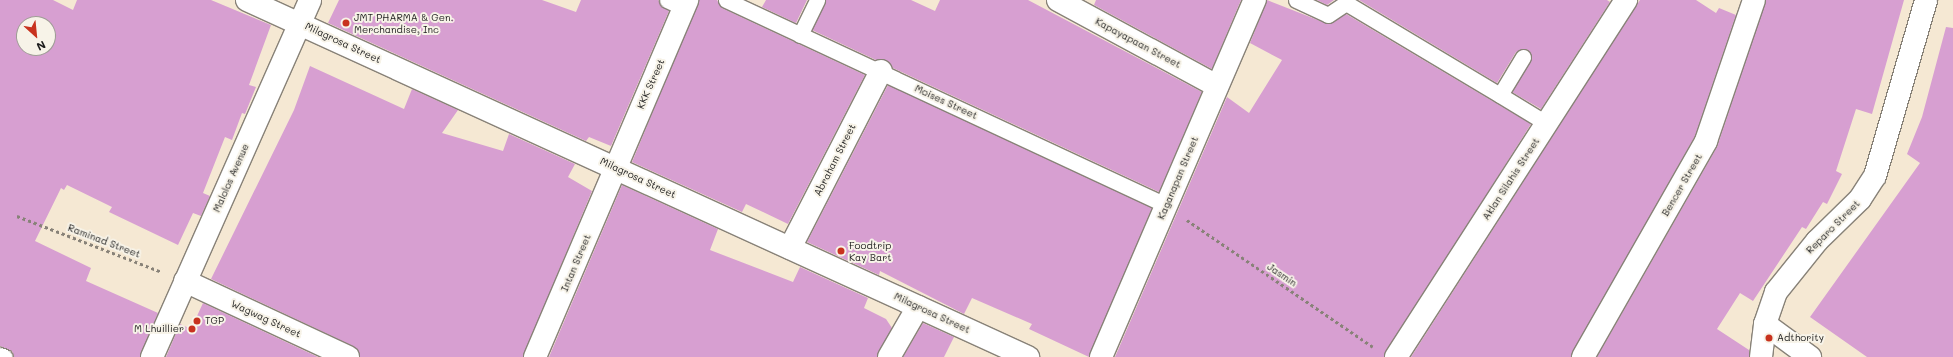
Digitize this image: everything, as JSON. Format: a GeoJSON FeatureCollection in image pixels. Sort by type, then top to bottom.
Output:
{"type":"FeatureCollection","features":[{"type":"Feature","properties":{"kind":"street","name":"Milagrosa Street"},"geometry":{"type":"LineString","coordinates":[[247,0],[1028,357]]}},
{"type":"Feature","properties":{"kind":"street","name":"Malolos Avenue"},"geometry":{"type":"LineString","coordinates":[[152,357],[310,0]]}},
{"type":"Feature","properties":{"kind":"street","name":"Kapayapaan Street"},"geometry":{"type":"LineString","coordinates":[[1058,0],[1217,86]]}},
{"type":"Feature","properties":{"kind":"street","name":"Kaganapan Street"},"geometry":{"type":"LineString","coordinates":[[1101,357],[1255,0]]}},
{"type":"Feature","properties":{"kind":"street","name":"Aklan Silahis Street"},"geometry":{"type":"LineString","coordinates":[[1396,357],[1626,0]]}},
{"type":"Feature","properties":{"kind":"street","name":"Bencer Street"},"geometry":{"type":"LineString","coordinates":[[1583,357],[1706,141],[1754,0]]}},
{"type":"Feature","properties":{"kind":"street","name":"Reparo Street"},"geometry":{"type":"LineString","coordinates":[[1761,357],[1765,324],[1776,292],[1795,266],[1860,200],[1875,176],[1926,0]]}},
{"type":"Feature","properties":{"kind":"street","name":"KKK Street"},"geometry":{"type":"LineString","coordinates":[[616,168],[679,3]]}},
{"type":"Feature","properties":{"kind":"street","name":"Abraham Street"},"geometry":{"type":"LineString","coordinates":[[790,248],[881,72]]}},
{"type":"Feature","properties":{"kind":"street","name":"Intan Street"},"geometry":{"type":"LineString","coordinates":[[535,357],[616,168]]}},
{"type":"Feature","properties":{"kind":"street","name":"Wagwag Street"},"geometry":{"type":"LineString","coordinates":[[185,281],[348,357]]}},
{"type":"Feature","properties":{"kind":"street"},"geometry":{"type":"LineString","coordinates":[[889,357],[918,306]]}},
{"type":"Feature","properties":{"kind":"street"},"geometry":{"type":"LineString","coordinates":[[1765,324],[1810,357]]}},
{"type":"Feature","properties":{"kind":"lane","name":"Moises Street"},"geometry":{"type":"LineString","coordinates":[[726,0],[1166,205]]}},
{"type":"Feature","properties":{"kind":"lane"},"geometry":{"type":"LineString","coordinates":[[800,35],[817,0]]}},
{"type":"Feature","properties":{"kind":"lane"},"geometry":{"type":"LineString","coordinates":[[1296,0],[1328,15],[1346,3],[1546,123]]}},
{"type":"Feature","properties":{"kind":"lane"},"geometry":{"type":"LineString","coordinates":[[1500,95],[1523,57]]}},
{"type":"Feature","properties":{"kind":"lane"},"geometry":{"type":"LineString","coordinates":[[0,355],[5,357]]}},
{"type":"Feature","properties":{"kind":"path","name":"Jasmin"},"geometry":{"type":"LineString","coordinates":[[1166,205],[1375,348]]}},
{"type":"Feature","properties":{"kind":"path","name":"Raminad Street"},"geometry":{"type":"LineString","coordinates":[[16,216],[185,281]]}},
{"type":"Feature","properties":{"kind":"building"},"geometry":{"type":"Polygon","coordinates":[[[0,0],[53,0],[73,10],[77,0],[211,0],[271,25],[249,85],[256,87],[245,114],[242,113],[232,140],[225,137],[203,193],[210,196],[201,216],[193,213],[178,245],[109,212],[112,207],[67,185],[64,190],[61,188],[35,241],[91,268],[86,281],[158,313],[140,357],[14,357],[12,351],[0,346],[0,0]]]}},
{"type":"Feature","properties":{"kind":"building"},"geometry":{"type":"Polygon","coordinates":[[[339,0],[542,0],[576,12],[581,0],[658,0],[669,11],[611,146],[589,137],[586,141],[328,23],[339,0]]]}},
{"type":"Feature","properties":{"kind":"building"},"geometry":{"type":"Polygon","coordinates":[[[699,0],[717,0],[722,8],[865,75],[788,224],[746,204],[742,212],[632,162],[699,0]]]}},
{"type":"Feature","properties":{"kind":"building"},"geometry":{"type":"Polygon","coordinates":[[[766,0],[807,0],[796,23],[762,7],[766,0]]]}},
{"type":"Feature","properties":{"kind":"building"},"geometry":{"type":"Polygon","coordinates":[[[826,0],[911,0],[935,11],[940,0],[1028,0],[1202,92],[1159,192],[893,68],[886,60],[876,60],[812,30],[826,0]]]}},
{"type":"Feature","properties":{"kind":"building"},"geometry":{"type":"Polygon","coordinates":[[[1096,0],[1241,0],[1212,69],[1094,5],[1096,0]]]}},
{"type":"Feature","properties":{"kind":"building"},"geometry":{"type":"Polygon","coordinates":[[[1267,0],[1328,24],[1346,14],[1531,124],[1384,357],[1115,357],[1227,97],[1249,113],[1282,60],[1250,43],[1267,0]]]}},
{"type":"Feature","properties":{"kind":"building"},"geometry":{"type":"Polygon","coordinates":[[[1317,0],[1334,0],[1327,5],[1317,0]]]}},
{"type":"Feature","properties":{"kind":"building"},"geometry":{"type":"Polygon","coordinates":[[[1359,0],[1607,0],[1610,2],[1541,109],[1512,92],[1531,61],[1527,49],[1516,52],[1497,83],[1359,0]]]}},
{"type":"Feature","properties":{"kind":"building"},"geometry":{"type":"Polygon","coordinates":[[[1640,0],[1696,0],[1716,13],[1719,8],[1736,15],[1695,136],[1571,357],[1411,357],[1640,0]]]}},
{"type":"Feature","properties":{"kind":"building"},"geometry":{"type":"Polygon","coordinates":[[[1766,0],[1904,0],[1872,114],[1856,109],[1836,171],[1842,174],[1827,204],[1823,202],[1806,229],[1802,227],[1753,301],[1740,293],[1717,329],[1749,350],[1749,357],[1597,357],[1717,147],[1766,0]]]}},
{"type":"Feature","properties":{"kind":"building"},"geometry":{"type":"Polygon","coordinates":[[[1946,27],[1953,28],[1953,357],[1867,357],[1810,317],[1920,163],[1907,154],[1922,117],[1946,27]]]}},
{"type":"Feature","properties":{"kind":"building"},"geometry":{"type":"Polygon","coordinates":[[[310,66],[404,109],[412,89],[458,110],[442,133],[503,151],[509,134],[575,164],[568,177],[592,191],[523,357],[360,357],[353,346],[211,279],[294,110],[310,66]]]}},
{"type":"Feature","properties":{"kind":"building"},"geometry":{"type":"Polygon","coordinates":[[[888,85],[1152,208],[1089,357],[1029,329],[1032,324],[972,298],[964,314],[880,271],[879,275],[807,242],[888,85]]]}},
{"type":"Feature","properties":{"kind":"building"},"geometry":{"type":"Polygon","coordinates":[[[622,185],[718,229],[710,250],[793,282],[800,267],[868,298],[864,308],[886,319],[892,328],[877,357],[549,357],[622,185]]]}},
{"type":"Feature","properties":{"kind":"building"},"geometry":{"type":"Polygon","coordinates":[[[203,303],[318,357],[166,357],[180,324],[191,329],[203,303]]]}},
{"type":"Feature","properties":{"kind":"building"},"geometry":{"type":"Polygon","coordinates":[[[923,323],[954,337],[944,357],[903,357],[923,323]]]}},
{"type":"Feature","properties":{"kind":"place","name":"JMT PHARMA & Gen. Merchandise, Inc"},"geometry":{"type":"Point","coordinates":[346,23]}},
{"type":"Feature","properties":{"kind":"place","name":"Foodtrip Kay Bart"},"geometry":{"type":"Point","coordinates":[841,251]}},
{"type":"Feature","properties":{"kind":"place","name":"TGP"},"geometry":{"type":"Point","coordinates":[197,321]}},
{"type":"Feature","properties":{"kind":"place","name":"M Lhuillier"},"geometry":{"type":"Point","coordinates":[192,329]}},
{"type":"Feature","properties":{"kind":"place","name":"Adthority"},"geometry":{"type":"Point","coordinates":[1769,338]}}]}
